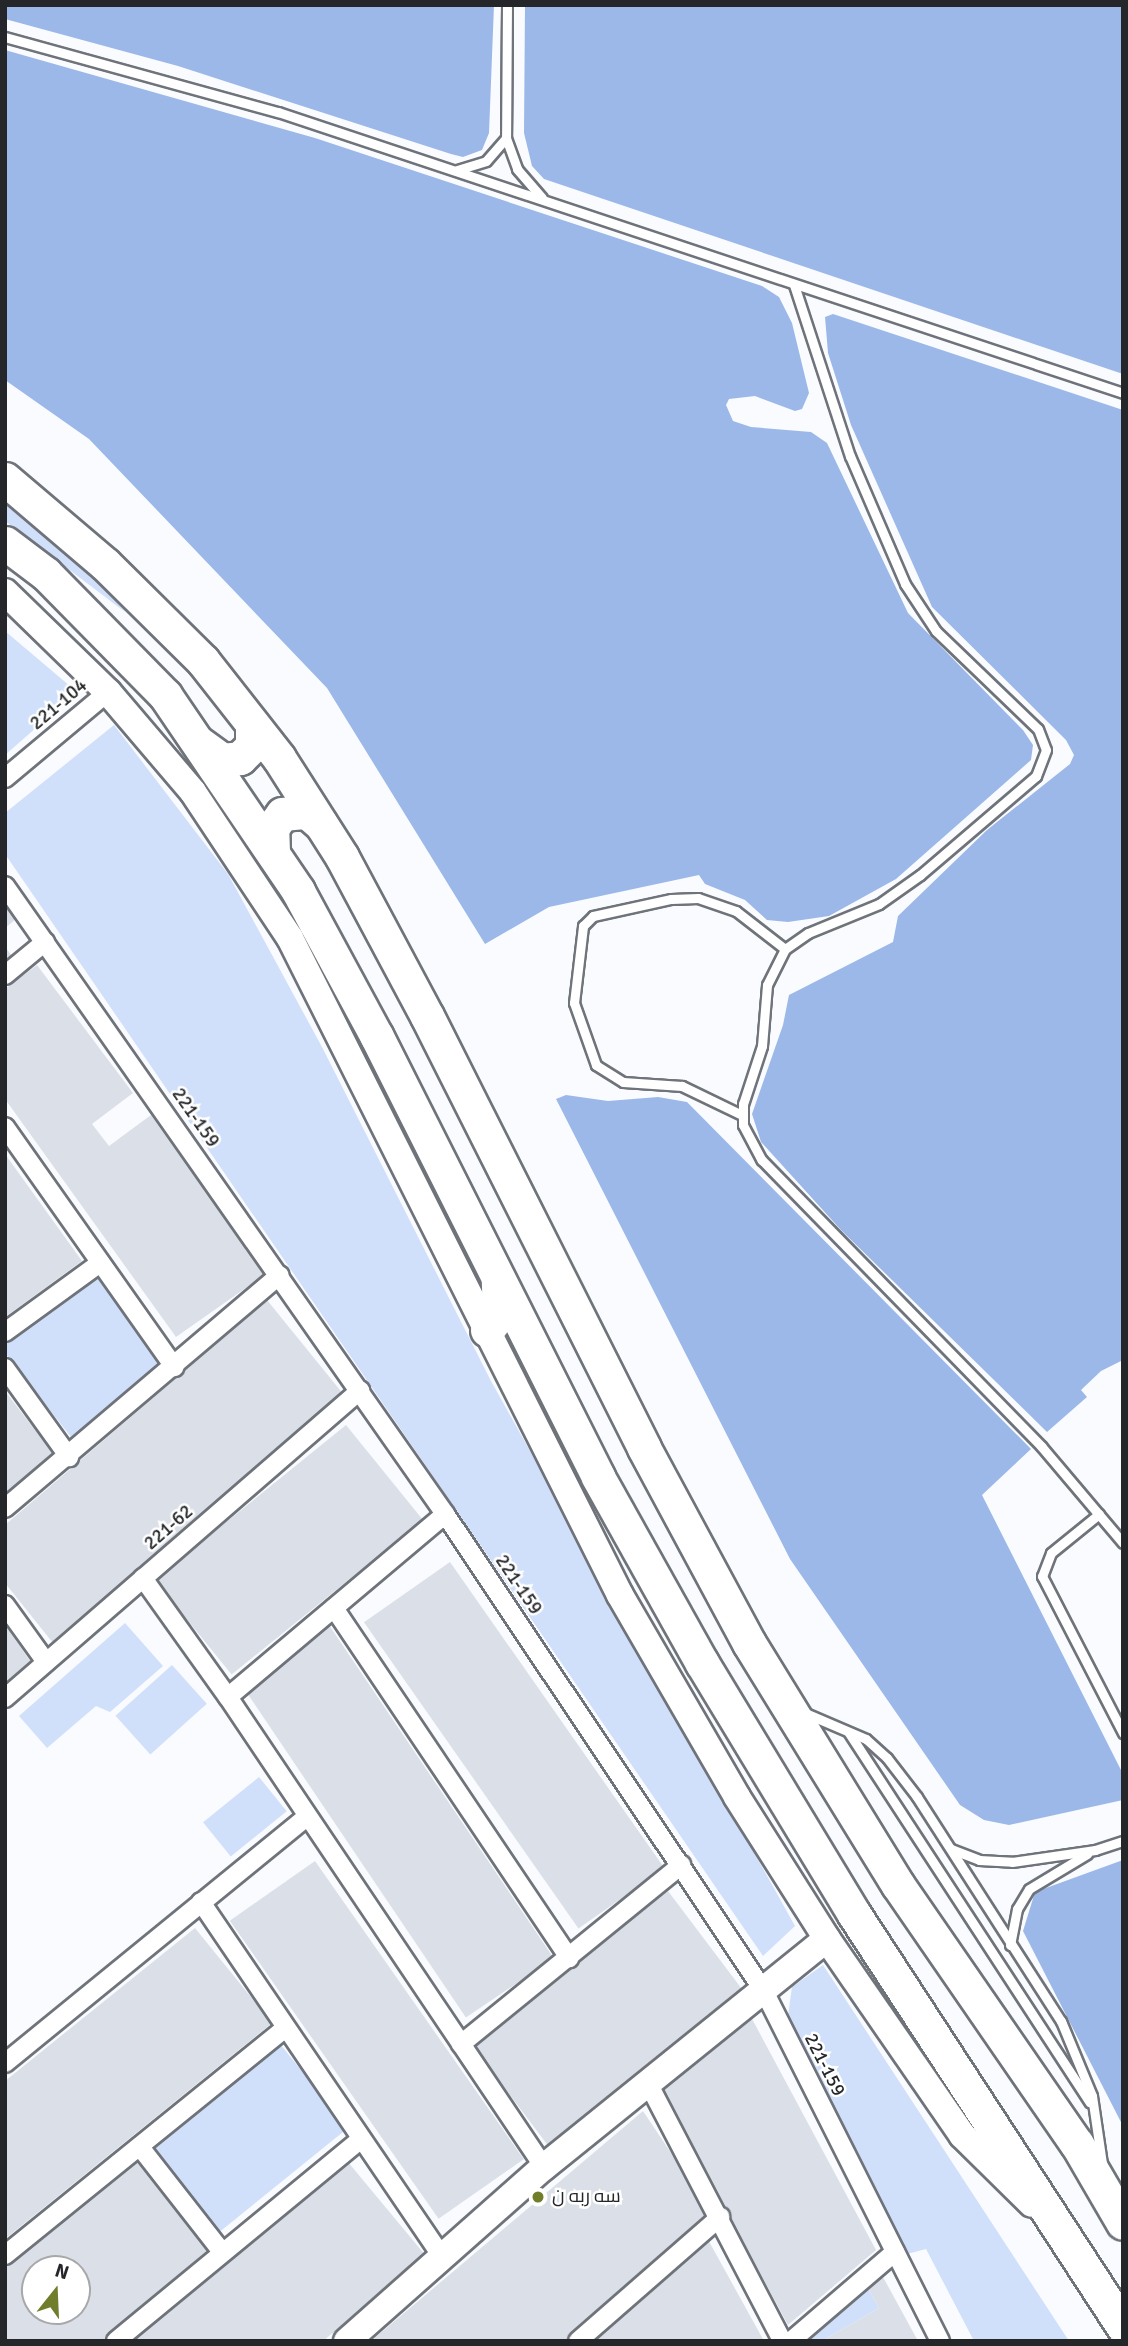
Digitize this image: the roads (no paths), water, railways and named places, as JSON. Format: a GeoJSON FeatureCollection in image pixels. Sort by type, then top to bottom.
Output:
{"type":"FeatureCollection","features":[{"type":"Feature","properties":{"kind":"highway"},"geometry":{"type":"LineString","coordinates":[[5,480],[105,564],[203,661],[252,724],[321,824],[427,1016],[644,1448],[749,1643],[898,1885],[1077,2144],[1117,2213]]}},
{"type":"Feature","properties":{"kind":"highway"},"geometry":{"type":"LineString","coordinates":[[5,543],[46,574],[165,695],[273,852],[376,1035],[598,1477],[702,1663],[854,1914],[1123,2327]]}},
{"type":"Feature","properties":{"kind":"highway"},"geometry":{"type":"LineString","coordinates":[[197,741],[222,760],[240,758],[252,746],[252,724]]}},
{"type":"Feature","properties":{"kind":"highway"},"geometry":{"type":"LineString","coordinates":[[273,852],[272,828],[282,814],[307,812],[321,824]]}},
{"type":"Feature","properties":{"kind":"highway"},"geometry":{"type":"LineString","coordinates":[[487,1330],[499,1315],[498,1278]]}},
{"type":"Feature","properties":{"kind":"highway"},"geometry":{"type":"LineString","coordinates":[[1084,2268],[1114,2341]]}},
{"type":"Feature","properties":{"kind":"main road"},"geometry":{"type":"LineString","coordinates":[[5,592],[108,692],[193,792],[290,938],[620,1595],[737,1797],[827,1939],[962,2135],[1057,2228]]}},
{"type":"Feature","properties":{"kind":"main road"},"geometry":{"type":"LineString","coordinates":[[348,2341],[544,2167],[827,1939]]}},
{"type":"Feature","properties":{"kind":"street","name":"221-104"},"geometry":{"type":"LineString","coordinates":[[5,778],[108,692]]}},
{"type":"Feature","properties":{"kind":"street","name":"221-159"},"geometry":{"type":"LineString","coordinates":[[5,886],[360,1390],[764,1991],[940,2341]]}},
{"type":"Feature","properties":{"kind":"street"},"geometry":{"type":"LineString","coordinates":[[5,975],[45,942]]}},
{"type":"Feature","properties":{"kind":"street"},"geometry":{"type":"LineString","coordinates":[[5,1127],[174,1367]]}},
{"type":"Feature","properties":{"kind":"street"},"geometry":{"type":"LineString","coordinates":[[5,1332],[100,1263]]}},
{"type":"Feature","properties":{"kind":"street"},"geometry":{"type":"LineString","coordinates":[[5,1508],[69,1457],[280,1275]]}},
{"type":"Feature","properties":{"kind":"street"},"geometry":{"type":"LineString","coordinates":[[5,1368],[69,1457]]}},
{"type":"Feature","properties":{"kind":"street","name":"221-62"},"geometry":{"type":"LineString","coordinates":[[5,1698],[360,1390]]}},
{"type":"Feature","properties":{"kind":"street"},"geometry":{"type":"LineString","coordinates":[[228,1697],[445,1514]]}},
{"type":"Feature","properties":{"kind":"street"},"geometry":{"type":"LineString","coordinates":[[143,1578],[228,1697],[544,2167]]}},
{"type":"Feature","properties":{"kind":"street"},"geometry":{"type":"LineString","coordinates":[[5,1605],[46,1662]]}},
{"type":"Feature","properties":{"kind":"street"},"geometry":{"type":"LineString","coordinates":[[334,1608],[569,1958]]}},
{"type":"Feature","properties":{"kind":"street"},"geometry":{"type":"LineString","coordinates":[[7,2059],[307,1817]]}},
{"type":"Feature","properties":{"kind":"street"},"geometry":{"type":"LineString","coordinates":[[461,2044],[681,1865]]}},
{"type":"Feature","properties":{"kind":"street"},"geometry":{"type":"LineString","coordinates":[[201,1902],[441,2256]]}},
{"type":"Feature","properties":{"kind":"street"},"geometry":{"type":"LineString","coordinates":[[5,2255],[285,2028]]}},
{"type":"Feature","properties":{"kind":"street"},"geometry":{"type":"LineString","coordinates":[[649,2085],[720,2217],[782,2341]]}},
{"type":"Feature","properties":{"kind":"street"},"geometry":{"type":"LineString","coordinates":[[116,2341],[361,2139]]}},
{"type":"Feature","properties":{"kind":"street"},"geometry":{"type":"LineString","coordinates":[[140,2147],[222,2252]]}},
{"type":"Feature","properties":{"kind":"street"},"geometry":{"type":"LineString","coordinates":[[578,2341],[720,2217]]}},
{"type":"Feature","properties":{"kind":"street"},"geometry":{"type":"LineString","coordinates":[[792,2341],[895,2252]]}},
{"type":"Feature","properties":{"kind":"lane"},"geometry":{"type":"LineString","coordinates":[[506,5],[506,138],[517,169],[547,202]]}},
{"type":"Feature","properties":{"kind":"lane"},"geometry":{"type":"LineString","coordinates":[[5,37],[225,96],[1123,393]]}},
{"type":"Feature","properties":{"kind":"lane"},"geometry":{"type":"LineString","coordinates":[[451,170],[477,166],[506,138]]}},
{"type":"Feature","properties":{"kind":"lane"},"geometry":{"type":"LineString","coordinates":[[794,285],[850,456],[905,584],[936,631],[1038,729],[1046,750],[1036,776],[920,875],[879,904],[808,933],[785,949],[767,985],[762,1046],[742,1115],[745,1135],[756,1152],[1041,1446],[1123,1543]]}},
{"type":"Feature","properties":{"kind":"lane"},"geometry":{"type":"LineString","coordinates":[[742,1115],[682,1086],[623,1082],[596,1065],[574,1003],[583,926],[593,916],[671,899],[698,898],[736,911],[785,949]]}},
{"type":"Feature","properties":{"kind":"lane"},"geometry":{"type":"LineString","coordinates":[[1099,1514],[1047,1558],[1042,1576],[1123,1733]]}},
{"type":"Feature","properties":{"kind":"lane"},"geometry":{"type":"LineString","coordinates":[[788,1706],[848,1730],[887,1758],[1061,2021],[1082,2065],[1095,2109],[1117,2213]]}},
{"type":"Feature","properties":{"kind":"lane"},"geometry":{"type":"LineString","coordinates":[[848,1730],[1095,2109]]}},
{"type":"Feature","properties":{"kind":"lane"},"geometry":{"type":"LineString","coordinates":[[948,1848],[994,1863],[1095,1850],[1123,1841]]}},
{"type":"Feature","properties":{"kind":"lane"},"geometry":{"type":"LineString","coordinates":[[1010,1945],[1017,1909],[1029,1889],[1095,1850]]}},
{"type":"Feature","properties":{"kind":"place","name":"سه ربه ن"},"geometry":{"type":"Point","coordinates":[538,2197]}}]}
